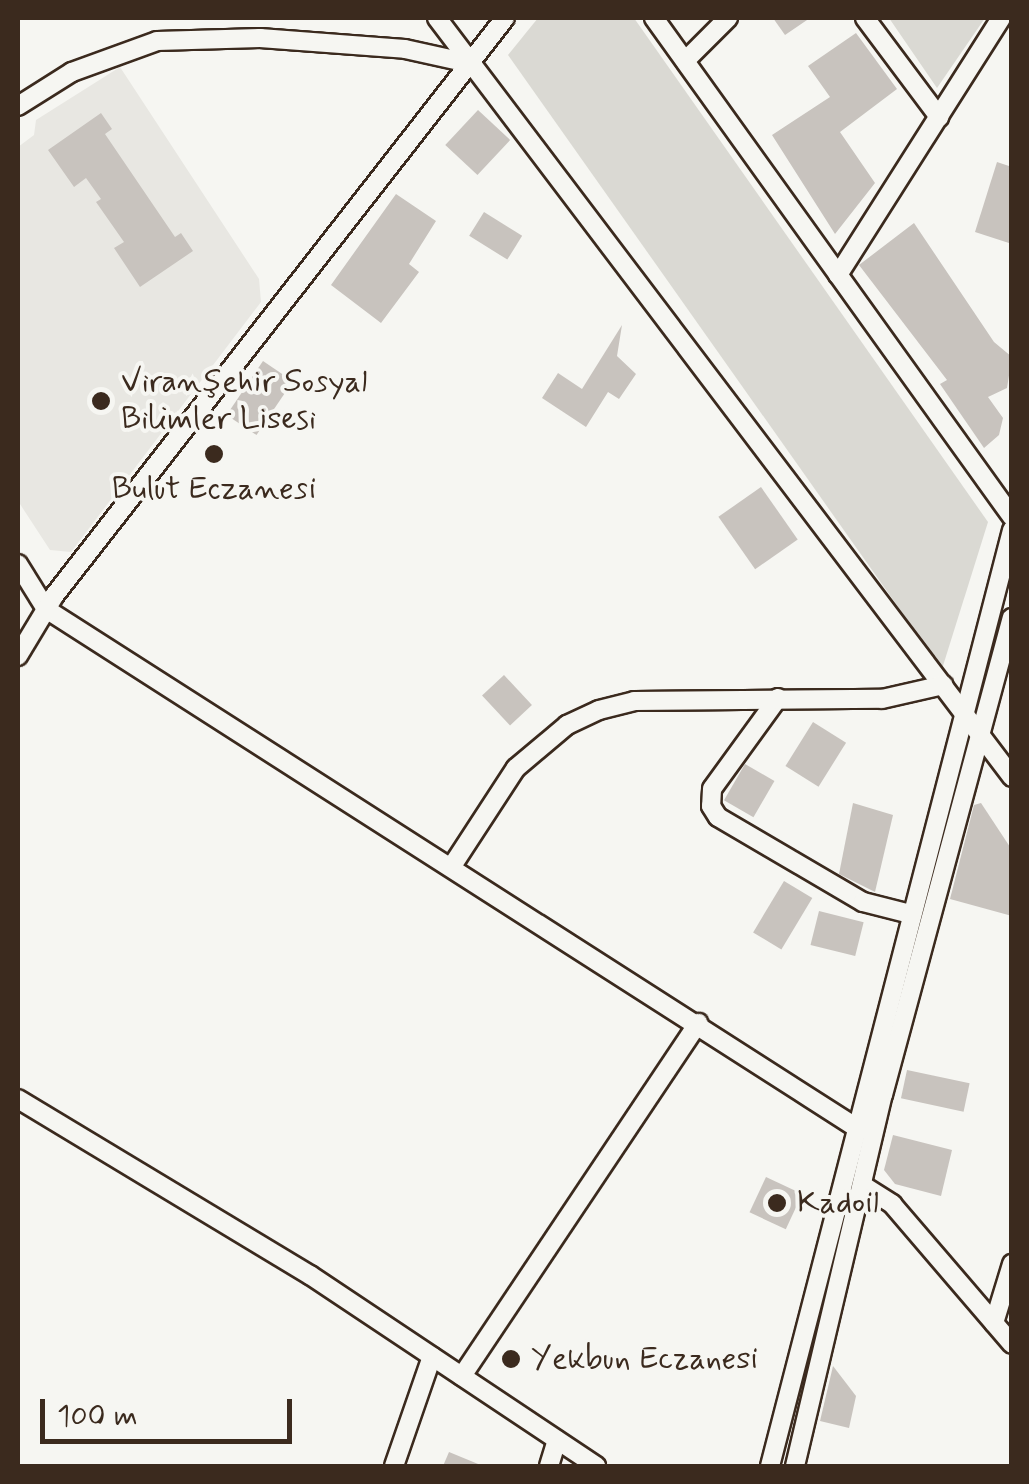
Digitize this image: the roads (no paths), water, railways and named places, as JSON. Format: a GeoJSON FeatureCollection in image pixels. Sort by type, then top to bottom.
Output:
{"type":"FeatureCollection","features":[{"type":"Feature","properties":{"kind":"street"},"geometry":{"type":"LineString","coordinates":[[437,18],[1012,777]]}},
{"type":"Feature","properties":{"kind":"street"},"geometry":{"type":"LineString","coordinates":[[18,656],[46,609],[384,180],[505,18]]}},
{"type":"Feature","properties":{"kind":"street"},"geometry":{"type":"LineString","coordinates":[[654,18],[1012,517]]}},
{"type":"Feature","properties":{"kind":"street"},"geometry":{"type":"LineString","coordinates":[[685,60],[728,18]]}},
{"type":"Feature","properties":{"kind":"street"},"geometry":{"type":"LineString","coordinates":[[865,18],[939,117]]}},
{"type":"Feature","properties":{"kind":"street"},"geometry":{"type":"LineString","coordinates":[[838,275],[1001,18]]}},
{"type":"Feature","properties":{"kind":"street"},"geometry":{"type":"LineString","coordinates":[[18,106],[72,72],[157,41],[260,38],[405,49],[468,63]]}},
{"type":"Feature","properties":{"kind":"street"},"geometry":{"type":"LineString","coordinates":[[770,1466],[962,710],[1012,530]]}},
{"type":"Feature","properties":{"kind":"street"},"geometry":{"type":"LineString","coordinates":[[18,564],[46,609],[698,1023],[856,1128]]}},
{"type":"Feature","properties":{"kind":"street"},"geometry":{"type":"LineString","coordinates":[[795,1466],[862,1185],[1012,618]]}},
{"type":"Feature","properties":{"kind":"street"},"geometry":{"type":"LineString","coordinates":[[452,866],[516,768],[567,725],[634,700],[882,699],[943,685]]}},
{"type":"Feature","properties":{"kind":"street"},"geometry":{"type":"LineString","coordinates":[[778,698],[712,789],[711,806],[718,816],[863,902],[910,914]]}},
{"type":"Feature","properties":{"kind":"street"},"geometry":{"type":"LineString","coordinates":[[462,1376],[698,1023]]}},
{"type":"Feature","properties":{"kind":"street"},"geometry":{"type":"LineString","coordinates":[[18,1099],[432,1356],[596,1466]]}},
{"type":"Feature","properties":{"kind":"street"},"geometry":{"type":"LineString","coordinates":[[862,1185],[892,1204],[1012,1344]]}},
{"type":"Feature","properties":{"kind":"street"},"geometry":{"type":"LineString","coordinates":[[994,1324],[1012,1264]]}},
{"type":"Feature","properties":{"kind":"street"},"geometry":{"type":"LineString","coordinates":[[394,1466],[432,1356]]}},
{"type":"Feature","properties":{"kind":"street"},"geometry":{"type":"LineString","coordinates":[[549,1466],[557,1440]]}},
{"type":"Feature","properties":{"kind":"place","name":"Viranşehir Sosyal Bilimler Lisesi"},"geometry":{"type":"Point","coordinates":[101,401]}},
{"type":"Feature","properties":{"kind":"place","name":"Bulut Eczanesi"},"geometry":{"type":"Point","coordinates":[214,454]}},
{"type":"Feature","properties":{"kind":"place","name":"Kadoil"},"geometry":{"type":"Point","coordinates":[777,1203]}},
{"type":"Feature","properties":{"kind":"place","name":"Yekbun Eczanesi"},"geometry":{"type":"Point","coordinates":[511,1359]}}]}
